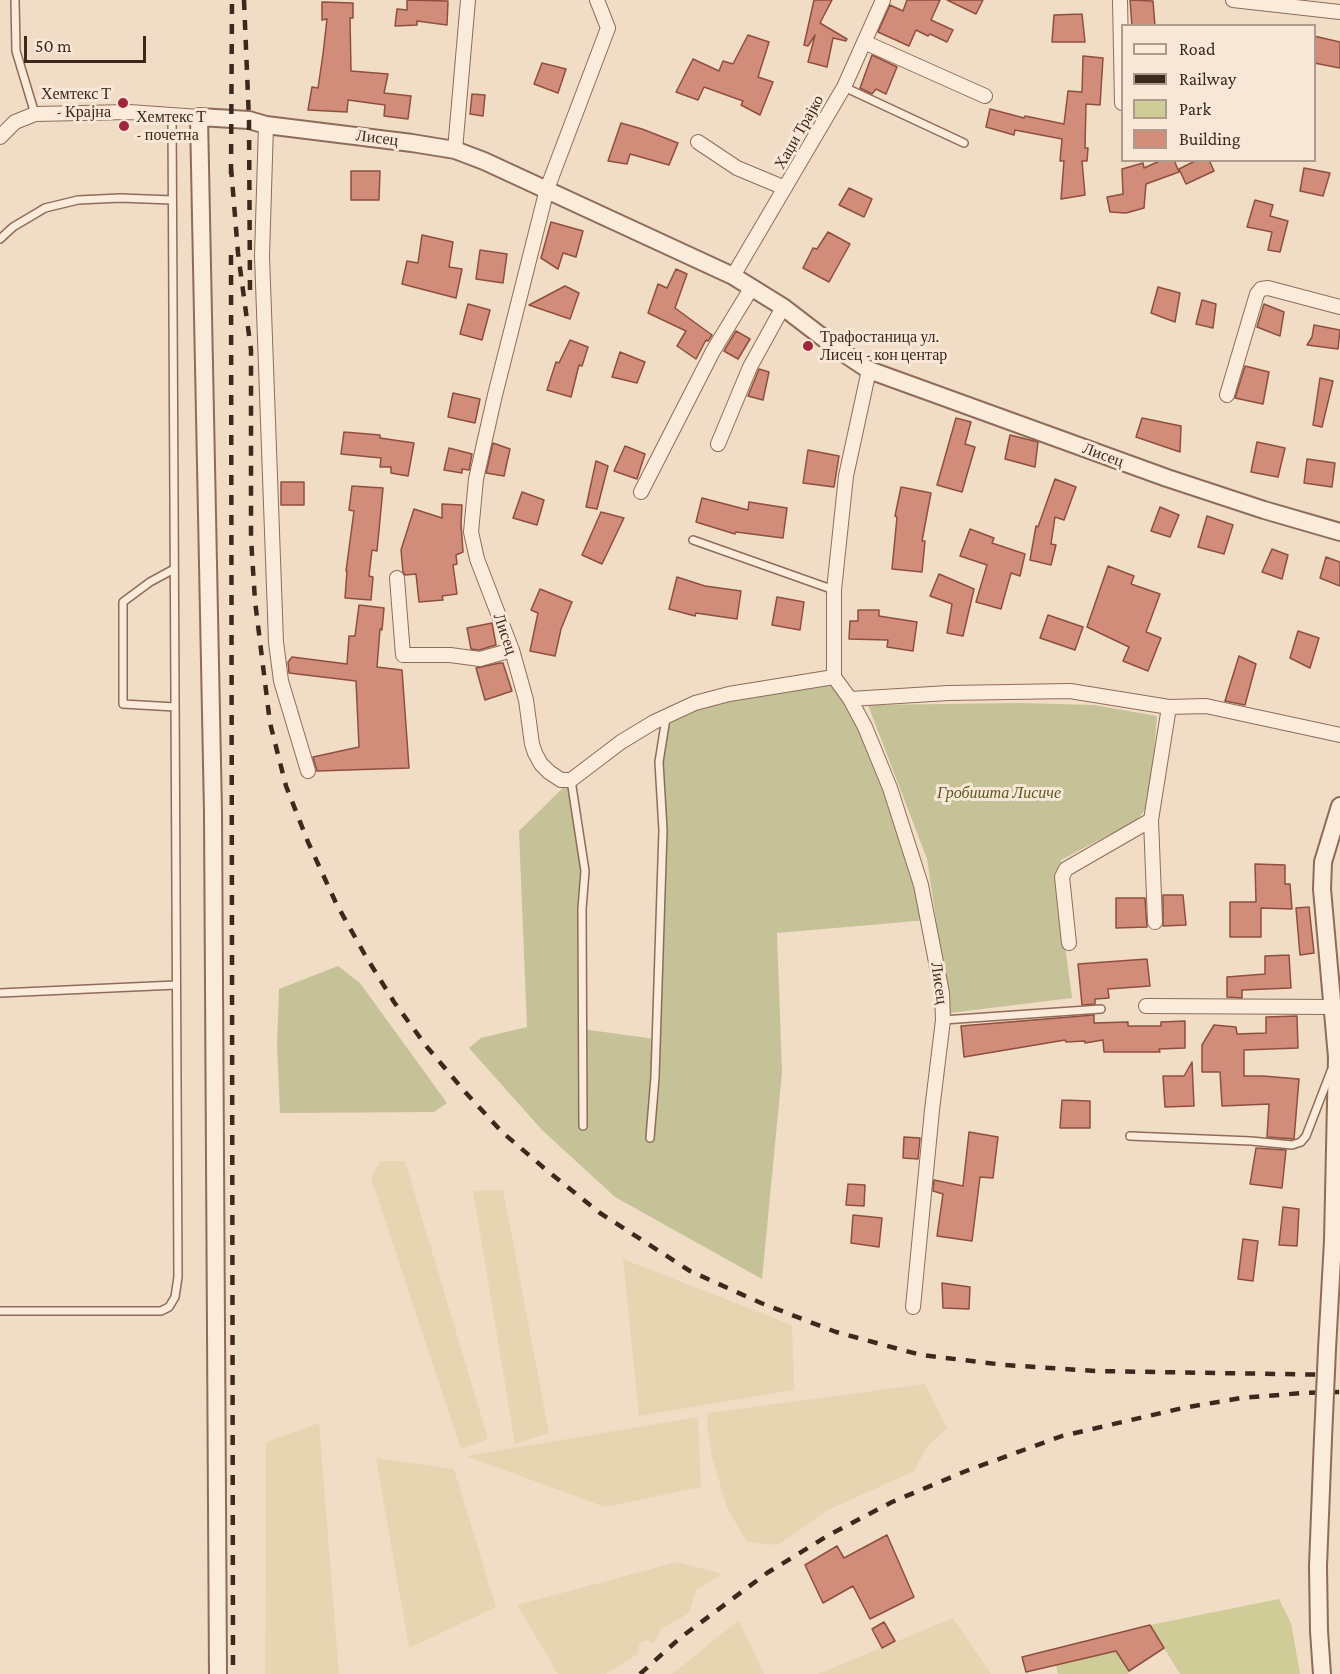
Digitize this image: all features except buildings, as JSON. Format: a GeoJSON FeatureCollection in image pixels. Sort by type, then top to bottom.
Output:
{"type":"FeatureCollection","features":[{"type":"Feature","properties":{"kind":"street"},"geometry":{"type":"LineString","coordinates":[[455,150],[468,0]]}},
{"type":"Feature","properties":{"kind":"street","name":"Лисец"},"geometry":{"type":"LineString","coordinates":[[571,780],[561,780],[549,772],[535,753],[526,700],[512,650],[477,559],[471,532],[476,479],[492,405],[547,189],[608,28],[597,0]]}},
{"type":"Feature","properties":{"kind":"street","name":"Хаџи Трајко"},"geometry":{"type":"LineString","coordinates":[[733,276],[844,87],[883,0]]}},
{"type":"Feature","properties":{"kind":"street"},"geometry":{"type":"LineString","coordinates":[[1120,0],[1121,52]]}},
{"type":"Feature","properties":{"kind":"street"},"geometry":{"type":"LineString","coordinates":[[1233,0],[1340,12]]}},
{"type":"Feature","properties":{"kind":"street"},"geometry":{"type":"LineString","coordinates":[[864,42],[985,96]]}},
{"type":"Feature","properties":{"kind":"street"},"geometry":{"type":"LineString","coordinates":[[0,137],[15,122],[35,114],[98,112],[199,117],[213,824],[218,1674]]}},
{"type":"Feature","properties":{"kind":"street","name":"Лисец"},"geometry":{"type":"LineString","coordinates":[[199,117],[249,120],[266,125],[455,150],[547,189],[733,276],[783,307],[869,370],[1167,478],[1340,532]]}},
{"type":"Feature","properties":{"kind":"street"},"geometry":{"type":"LineString","coordinates":[[266,125],[262,256],[276,642],[281,681],[308,771]]}},
{"type":"Feature","properties":{"kind":"street"},"geometry":{"type":"LineString","coordinates":[[698,141],[737,168],[785,188]]}},
{"type":"Feature","properties":{"kind":"street"},"geometry":{"type":"LineString","coordinates":[[641,492],[713,351],[752,287]]}},
{"type":"Feature","properties":{"kind":"street"},"geometry":{"type":"LineString","coordinates":[[1227,395],[1257,294],[1262,289],[1268,288],[1340,307]]}},
{"type":"Feature","properties":{"kind":"street"},"geometry":{"type":"LineString","coordinates":[[718,444],[750,367],[783,307]]}},
{"type":"Feature","properties":{"kind":"street"},"geometry":{"type":"LineString","coordinates":[[571,780],[621,742],[666,716],[695,703],[729,694],[834,677],[834,590],[846,476],[869,370]]}},
{"type":"Feature","properties":{"kind":"street"},"geometry":{"type":"LineString","coordinates":[[397,578],[403,655],[450,655],[480,659],[512,650]]}},
{"type":"Feature","properties":{"kind":"street","name":"Лисец"},"geometry":{"type":"LineString","coordinates":[[834,677],[850,699],[865,727],[890,788],[921,885],[942,993],[943,1020],[913,1307]]}},
{"type":"Feature","properties":{"kind":"street"},"geometry":{"type":"LineString","coordinates":[[850,699],[948,693],[1070,691],[1169,707],[1206,706],[1340,735]]}},
{"type":"Feature","properties":{"kind":"street"},"geometry":{"type":"LineString","coordinates":[[1155,922],[1151,820],[1169,707]]}},
{"type":"Feature","properties":{"kind":"street"},"geometry":{"type":"LineString","coordinates":[[1322,1674],[1318,1566],[1333,1241],[1337,1057],[1322,889],[1323,862],[1340,806]]}},
{"type":"Feature","properties":{"kind":"street"},"geometry":{"type":"LineString","coordinates":[[1069,943],[1062,877],[1066,870],[1151,820]]}},
{"type":"Feature","properties":{"kind":"street"},"geometry":{"type":"LineString","coordinates":[[1146,1006],[1333,1006]]}},
{"type":"Feature","properties":{"kind":"lane"},"geometry":{"type":"LineString","coordinates":[[15,0],[16,51],[35,114]]}},
{"type":"Feature","properties":{"kind":"lane"},"geometry":{"type":"LineString","coordinates":[[844,87],[964,143]]}},
{"type":"Feature","properties":{"kind":"lane"},"geometry":{"type":"LineString","coordinates":[[0,1311],[161,1311],[169,1307],[175,1297],[178,1277],[172,114]]}},
{"type":"Feature","properties":{"kind":"lane"},"geometry":{"type":"LineString","coordinates":[[0,239],[13,227],[45,208],[78,200],[120,198],[172,200]]}},
{"type":"Feature","properties":{"kind":"lane"},"geometry":{"type":"LineString","coordinates":[[693,540],[834,590]]}},
{"type":"Feature","properties":{"kind":"lane"},"geometry":{"type":"LineString","coordinates":[[174,569],[150,582],[123,602],[123,704],[175,707]]}},
{"type":"Feature","properties":{"kind":"lane"},"geometry":{"type":"LineString","coordinates":[[650,1138],[655,1077],[663,830],[658,762],[666,716]]}},
{"type":"Feature","properties":{"kind":"lane"},"geometry":{"type":"LineString","coordinates":[[571,780],[585,871],[582,909],[583,1126]]}},
{"type":"Feature","properties":{"kind":"lane"},"geometry":{"type":"LineString","coordinates":[[0,993],[176,985]]}},
{"type":"Feature","properties":{"kind":"lane"},"geometry":{"type":"LineString","coordinates":[[943,1020],[1101,1009]]}},
{"type":"Feature","properties":{"kind":"lane"},"geometry":{"type":"LineString","coordinates":[[1130,1136],[1292,1145],[1301,1142],[1306,1136],[1337,1057]]}},
{"type":"Feature","properties":{"kind":"shaded area"},"geometry":{"type":"Polygon","coordinates":[[[380,1161],[405,1161],[488,1439],[461,1449],[371,1178],[380,1161]]]}},
{"type":"Feature","properties":{"kind":"shaded area"},"geometry":{"type":"Polygon","coordinates":[[[503,1190],[549,1433],[515,1444],[473,1191],[503,1190]]]}},
{"type":"Feature","properties":{"kind":"shaded area"},"geometry":{"type":"Polygon","coordinates":[[[623,1259],[792,1325],[794,1390],[639,1416],[623,1259]]]}},
{"type":"Feature","properties":{"kind":"shaded area"},"geometry":{"type":"Polygon","coordinates":[[[925,1384],[947,1428],[927,1447],[914,1471],[826,1511],[778,1545],[747,1542],[727,1508],[712,1457],[707,1425],[708,1413],[925,1384]]]}},
{"type":"Feature","properties":{"kind":"shaded area"},"geometry":{"type":"Polygon","coordinates":[[[698,1417],[701,1487],[605,1507],[466,1456],[698,1417]]]}},
{"type":"Feature","properties":{"kind":"shaded area"},"geometry":{"type":"Polygon","coordinates":[[[319,1423],[339,1674],[265,1674],[266,1442],[319,1423]]]}},
{"type":"Feature","properties":{"kind":"shaded area"},"geometry":{"type":"Polygon","coordinates":[[[376,1458],[454,1469],[496,1607],[409,1648],[376,1458]]]}},
{"type":"Feature","properties":{"kind":"shaded area"},"geometry":{"type":"Polygon","coordinates":[[[677,1562],[722,1574],[696,1590],[689,1613],[661,1629],[654,1643],[647,1640],[639,1643],[638,1654],[606,1674],[558,1674],[517,1605],[677,1562]]]}},
{"type":"Feature","properties":{"kind":"shaded area"},"geometry":{"type":"Polygon","coordinates":[[[953,1618],[991,1674],[818,1674],[953,1618]]]}},
{"type":"Feature","properties":{"kind":"shaded area"},"geometry":{"type":"Polygon","coordinates":[[[739,1620],[764,1674],[672,1674],[739,1620]]]}},
{"type":"Feature","properties":{"kind":"green space"},"geometry":{"type":"Polygon","coordinates":[[[834,677],[890,788],[928,920],[777,933],[782,1072],[762,1279],[615,1197],[542,1130],[469,1048],[481,1038],[527,1027],[519,831],[571,780],[585,871],[582,1029],[655,1039],[663,830],[659,776],[666,716],[679,710],[834,677]]]}},
{"type":"Feature","properties":{"kind":"green space","name":"Гробишта Лисиче"},"geometry":{"type":"Polygon","coordinates":[[[1019,703],[1094,705],[1157,716],[1150,803],[1137,820],[1061,860],[1058,893],[1072,998],[950,1013],[927,859],[868,705],[1019,703]]]}},
{"type":"Feature","properties":{"kind":"green space"},"geometry":{"type":"Polygon","coordinates":[[[338,966],[360,983],[447,1103],[434,1112],[280,1113],[277,1044],[279,989],[338,966]]]}},
{"type":"Feature","properties":{"kind":"green space"},"geometry":{"type":"Polygon","coordinates":[[[1279,1599],[1291,1623],[1300,1674],[1180,1674],[1150,1625],[1279,1599]]]}},
{"type":"Feature","properties":{"kind":"green space"},"geometry":{"type":"Polygon","coordinates":[[[1116,1651],[1129,1671],[1128,1674],[1058,1674],[1056,1665],[1116,1651]]]}},
{"type":"Feature","properties":{"kind":"railway"},"geometry":{"type":"LineString","coordinates":[[231,174],[232,0]]}},
{"type":"Feature","properties":{"kind":"railway"},"geometry":{"type":"LineString","coordinates":[[244,0],[249,120],[250,293]]}},
{"type":"Feature","properties":{"kind":"railway"},"geometry":{"type":"LineString","coordinates":[[231,167],[238,253],[251,350],[251,538],[255,601],[270,723],[286,786],[336,903],[394,1002],[427,1047],[466,1093],[502,1132],[600,1213],[690,1271],[761,1303],[836,1332],[921,1355],[1005,1365],[1095,1371],[1340,1375]]}},
{"type":"Feature","properties":{"kind":"railway"},"geometry":{"type":"LineString","coordinates":[[231,255],[233,1674]]}},
{"type":"Feature","properties":{"kind":"railway"},"geometry":{"type":"LineString","coordinates":[[640,1674],[680,1638],[767,1573],[829,1535],[892,1502],[966,1471],[1062,1436],[1183,1408],[1241,1398],[1340,1392]]}},
{"type":"Feature","properties":{"kind":"place","name":"Хемтекс Т - Крајна"},"geometry":{"type":"Point","coordinates":[123,103]}},
{"type":"Feature","properties":{"kind":"place","name":"Хемтекс Т - почетна"},"geometry":{"type":"Point","coordinates":[124,126]}},
{"type":"Feature","properties":{"kind":"place","name":"Трафостаница ул. Лисец - кон центар"},"geometry":{"type":"Point","coordinates":[808,346]}}]}
